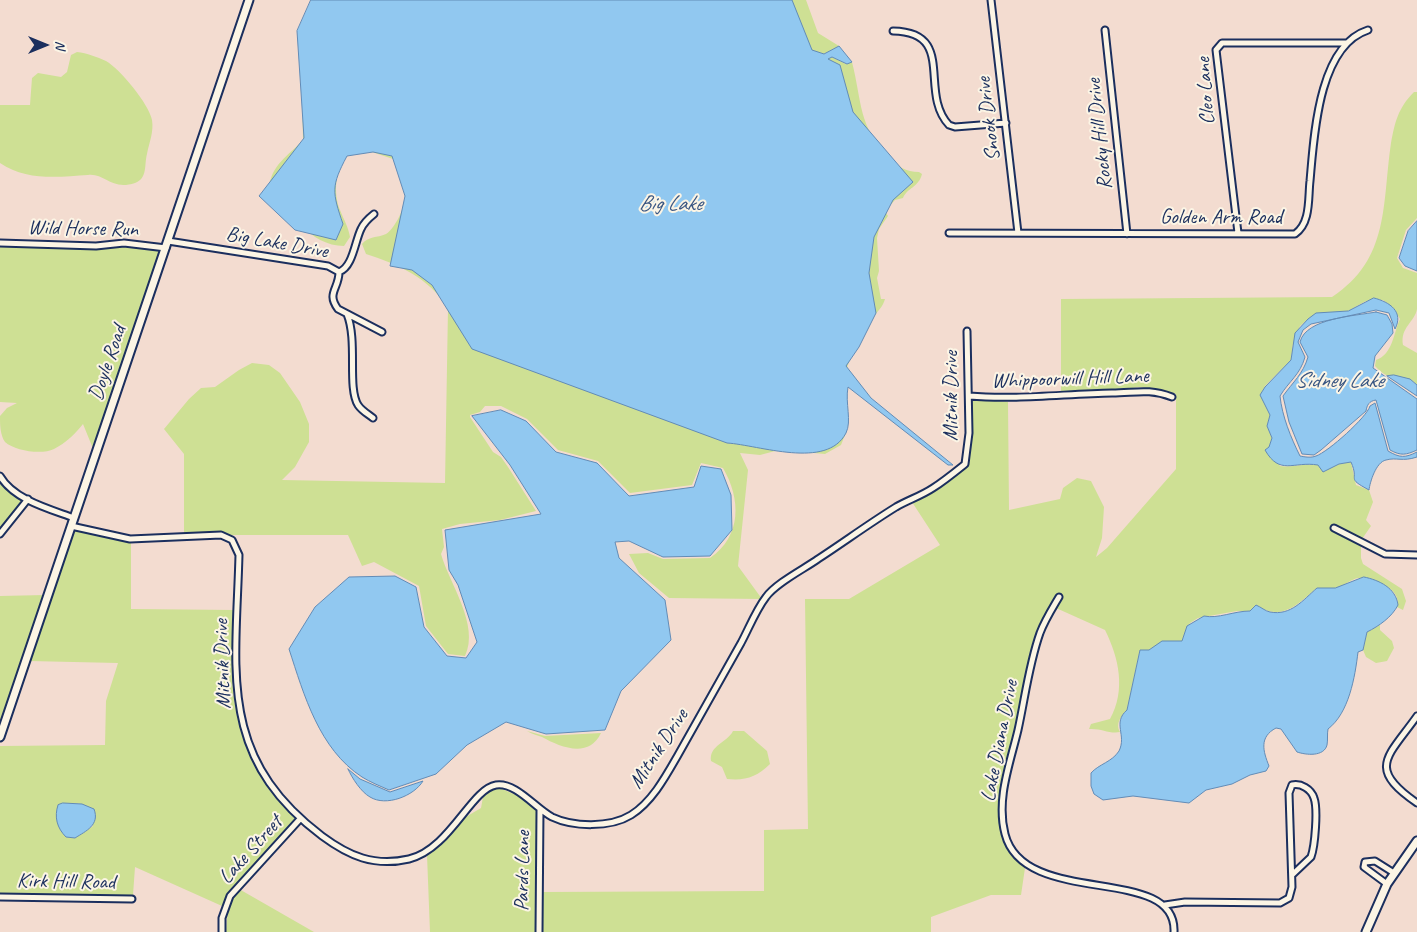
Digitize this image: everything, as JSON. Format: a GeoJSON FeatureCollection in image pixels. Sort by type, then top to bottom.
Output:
{"type":"FeatureCollection","features":[{"type":"Feature","properties":{"kind":"main road","name":"Doyle Road"},"geometry":{"type":"LineString","coordinates":[[0,737],[249,0]]}},
{"type":"Feature","properties":{"kind":"main road"},"geometry":{"type":"LineString","coordinates":[[1366,932],[1387,884],[1417,841]]}},
{"type":"Feature","properties":{"kind":"street","name":"Snook Drive"},"geometry":{"type":"LineString","coordinates":[[991,0],[1018,233]]}},
{"type":"Feature","properties":{"kind":"street","name":"Rocky Hill Drive"},"geometry":{"type":"LineString","coordinates":[[1104,30],[1127,234]]}},
{"type":"Feature","properties":{"kind":"street","name":"Golden Arm Road"},"geometry":{"type":"LineString","coordinates":[[949,233],[1295,234],[1302,230],[1307,213],[1316,121],[1323,92],[1335,60],[1347,43],[1360,33],[1368,30]]}},
{"type":"Feature","properties":{"kind":"street"},"geometry":{"type":"LineString","coordinates":[[893,31],[907,31],[922,37],[929,45],[932,53],[934,91],[938,108],[949,125],[956,127],[1006,124]]}},
{"type":"Feature","properties":{"kind":"street","name":"Cleo Lane"},"geometry":{"type":"LineString","coordinates":[[1238,233],[1216,50],[1222,43],[1347,43]]}},
{"type":"Feature","properties":{"kind":"street","name":"Big Lake Drive"},"geometry":{"type":"LineString","coordinates":[[167,245],[328,266],[339,272],[345,269],[362,226],[374,214]]}},
{"type":"Feature","properties":{"kind":"street","name":"Wild Horse Run"},"geometry":{"type":"LineString","coordinates":[[0,243],[96,246],[124,243],[167,245]]}},
{"type":"Feature","properties":{"kind":"street"},"geometry":{"type":"LineString","coordinates":[[339,272],[332,299],[338,309],[382,332]]}},
{"type":"Feature","properties":{"kind":"street"},"geometry":{"type":"LineString","coordinates":[[347,314],[353,331],[354,394],[362,410],[373,418]]}},
{"type":"Feature","properties":{"kind":"street","name":"Mitnik Drive"},"geometry":{"type":"LineString","coordinates":[[72,526],[130,539],[221,535],[232,540],[239,555],[236,676],[240,715],[245,735],[268,781],[281,800],[300,819],[353,856],[365,861],[389,862],[420,856],[442,841],[478,797],[488,788],[496,785],[514,790],[540,810],[564,821],[597,824],[630,816],[639,809],[663,781],[767,595],[897,507],[931,490],[965,464],[969,441],[967,332]]}},
{"type":"Feature","properties":{"kind":"street","name":"Whippoorwill Hill Lane"},"geometry":{"type":"LineString","coordinates":[[969,396],[1007,399],[1032,396],[1117,393],[1138,390],[1158,392],[1172,397]]}},
{"type":"Feature","properties":{"kind":"street"},"geometry":{"type":"LineString","coordinates":[[0,476],[4,483],[28,499],[74,518]]}},
{"type":"Feature","properties":{"kind":"street"},"geometry":{"type":"LineString","coordinates":[[0,534],[28,499]]}},
{"type":"Feature","properties":{"kind":"street"},"geometry":{"type":"LineString","coordinates":[[1334,528],[1386,554],[1417,555]]}},
{"type":"Feature","properties":{"kind":"street","name":"Lake Diana Drive"},"geometry":{"type":"LineString","coordinates":[[1059,596],[1039,635],[1002,796],[1006,835],[1010,845],[1026,864],[1049,876],[1147,895],[1165,905]]}},
{"type":"Feature","properties":{"kind":"street"},"geometry":{"type":"LineString","coordinates":[[1417,716],[1387,760],[1386,770],[1391,782],[1417,803]]}},
{"type":"Feature","properties":{"kind":"street"},"geometry":{"type":"LineString","coordinates":[[1174,932],[1172,915],[1165,905],[1185,902],[1280,902],[1291,895],[1289,793],[1292,785],[1295,784],[1307,788],[1312,794],[1315,813],[1312,854],[1292,875]]}},
{"type":"Feature","properties":{"kind":"street","name":"Pards Lane"},"geometry":{"type":"LineString","coordinates":[[539,932],[540,810]]}},
{"type":"Feature","properties":{"kind":"street","name":"Lake Street"},"geometry":{"type":"LineString","coordinates":[[222,932],[222,918],[230,896],[300,819]]}},
{"type":"Feature","properties":{"kind":"street"},"geometry":{"type":"LineString","coordinates":[[1387,884],[1367,871],[1364,867],[1364,862],[1375,861],[1394,873]]}},
{"type":"Feature","properties":{"kind":"street","name":"Kirk Hill Road"},"geometry":{"type":"LineString","coordinates":[[0,897],[132,899]]}},
{"type":"Feature","properties":{"kind":"green space"},"geometry":{"type":"Polygon","coordinates":[[[787,0],[806,0],[818,33],[839,46],[824,54],[808,51],[787,0]]]}},
{"type":"Feature","properties":{"kind":"green space"},"geometry":{"type":"Polygon","coordinates":[[[77,52],[96,57],[112,65],[133,88],[150,113],[152,129],[145,171],[142,178],[135,183],[120,185],[94,175],[42,177],[20,173],[0,163],[0,105],[30,105],[32,78],[38,73],[61,77],[67,72],[71,55],[77,52]]]}},
{"type":"Feature","properties":{"kind":"green space","name":"Big Lake"},"geometry":{"type":"Polygon","coordinates":[[[832,57],[846,64],[852,62],[866,124],[879,146],[899,166],[922,174],[918,182],[903,198],[895,200],[885,211],[888,216],[879,229],[877,238],[879,271],[877,278],[881,299],[885,299],[861,335],[847,368],[870,398],[845,383],[847,430],[841,445],[825,454],[779,450],[760,455],[740,453],[748,470],[738,566],[762,599],[669,598],[639,573],[629,554],[648,553],[663,559],[710,558],[720,549],[728,539],[733,528],[735,516],[733,492],[723,468],[701,463],[692,485],[630,493],[598,461],[558,450],[527,419],[501,406],[485,406],[480,412],[470,415],[470,417],[493,452],[501,457],[536,511],[500,520],[460,524],[442,529],[444,547],[441,554],[462,604],[469,631],[469,644],[465,656],[448,654],[426,626],[419,586],[374,562],[362,566],[348,535],[228,535],[221,532],[184,534],[184,454],[164,429],[189,399],[201,388],[215,387],[252,363],[269,365],[280,373],[300,402],[309,424],[309,442],[295,467],[282,480],[445,483],[448,308],[432,288],[422,280],[390,262],[366,254],[362,244],[370,238],[388,233],[402,211],[405,197],[396,160],[366,150],[344,155],[337,175],[336,189],[340,210],[350,237],[344,246],[321,240],[311,234],[301,226],[269,188],[270,180],[277,167],[303,140],[302,91],[832,57]]]}},
{"type":"Feature","properties":{"kind":"green space"},"geometry":{"type":"Polygon","coordinates":[[[1414,92],[1417,92],[1417,218],[1406,230],[1397,258],[1403,268],[1417,273],[1417,309],[1404,334],[1403,345],[1417,353],[1417,385],[1406,378],[1386,375],[1375,366],[1376,360],[1386,353],[1392,343],[1400,319],[1394,309],[1383,300],[1366,301],[1348,311],[1316,314],[1300,326],[1293,344],[1291,360],[1265,386],[1261,395],[1270,415],[1267,426],[1272,438],[1269,447],[1280,466],[1318,465],[1324,471],[1339,464],[1351,462],[1356,485],[1369,490],[1373,502],[1366,520],[1371,526],[1362,539],[1333,525],[1330,529],[1361,545],[1363,564],[1402,589],[1406,601],[1403,610],[1397,607],[1398,600],[1391,589],[1378,582],[1358,578],[1337,588],[1317,588],[1297,604],[1283,611],[1268,611],[1259,607],[1250,611],[1237,611],[1198,618],[1190,623],[1182,641],[1165,642],[1149,650],[1140,650],[1127,710],[1118,723],[1120,732],[1112,732],[1089,729],[1091,724],[1110,719],[1118,697],[1119,674],[1110,641],[1105,630],[1056,608],[1063,596],[1058,593],[1036,635],[999,796],[1003,836],[1007,846],[1025,868],[1021,895],[991,895],[931,917],[931,932],[542,932],[542,892],[764,891],[764,830],[808,829],[805,599],[849,599],[940,545],[912,502],[933,492],[967,465],[972,441],[972,399],[1008,402],[1009,510],[1060,499],[1063,488],[1077,478],[1091,481],[1104,507],[1102,538],[1096,557],[1107,548],[1176,469],[1176,394],[1158,389],[1138,387],[1117,391],[1061,392],[1061,299],[1332,297],[1351,282],[1374,248],[1384,209],[1394,128],[1404,104],[1414,92]]]}},
{"type":"Feature","properties":{"kind":"green space"},"geometry":{"type":"Polygon","coordinates":[[[0,246],[96,249],[123,246],[161,251],[94,451],[83,424],[66,441],[49,451],[22,450],[9,445],[3,439],[0,416],[7,408],[17,403],[0,402],[0,246]]]}},
{"type":"Feature","properties":{"kind":"green space"},"geometry":{"type":"Polygon","coordinates":[[[2,484],[23,500],[0,529],[0,485],[2,484]]]}},
{"type":"Feature","properties":{"kind":"green space"},"geometry":{"type":"Polygon","coordinates":[[[73,530],[131,542],[131,609],[235,610],[232,666],[237,716],[255,764],[284,807],[296,819],[233,888],[222,906],[135,867],[133,895],[0,895],[0,746],[105,745],[106,701],[118,663],[29,661],[73,530]],[[63,803],[75,838],[93,826],[82,804],[63,803]]]}},
{"type":"Feature","properties":{"kind":"green space"},"geometry":{"type":"Polygon","coordinates":[[[45,595],[0,728],[0,596],[45,595]]]}},
{"type":"Feature","properties":{"kind":"green space"},"geometry":{"type":"Polygon","coordinates":[[[1380,625],[1380,630],[1392,641],[1394,648],[1387,661],[1376,663],[1366,657],[1363,650],[1367,632],[1380,625]]]}},
{"type":"Feature","properties":{"kind":"green space"},"geometry":{"type":"Polygon","coordinates":[[[527,731],[545,736],[601,733],[596,741],[589,746],[574,749],[527,731]]]}},
{"type":"Feature","properties":{"kind":"green space"},"geometry":{"type":"Polygon","coordinates":[[[733,731],[744,731],[767,751],[770,764],[750,777],[727,779],[722,767],[711,761],[711,756],[713,751],[733,731]]]}},
{"type":"Feature","properties":{"kind":"green space"},"geometry":{"type":"Polygon","coordinates":[[[500,788],[518,796],[536,810],[536,932],[430,932],[427,855],[444,842],[464,818],[481,808],[483,797],[489,791],[500,788]]]}},
{"type":"Feature","properties":{"kind":"green space"},"geometry":{"type":"Polygon","coordinates":[[[239,889],[314,932],[226,932],[228,907],[239,889]]]}},
{"type":"Feature","properties":{"kind":"water","name":"Big Lake"},"geometry":{"type":"Polygon","coordinates":[[[311,0],[792,0],[812,50],[824,54],[839,46],[852,62],[847,64],[832,57],[828,59],[840,65],[853,112],[913,182],[893,200],[874,237],[869,273],[876,313],[859,347],[846,366],[871,398],[953,465],[948,465],[848,387],[848,428],[837,444],[824,450],[808,453],[791,453],[727,443],[472,349],[432,285],[412,270],[390,266],[405,196],[392,156],[373,152],[347,156],[338,175],[335,189],[335,196],[343,224],[336,240],[295,230],[259,196],[304,138],[297,31],[311,0]]]}},
{"type":"Feature","properties":{"kind":"water"},"geometry":{"type":"Polygon","coordinates":[[[1417,221],[1417,271],[1405,266],[1399,258],[1408,231],[1417,221]]]}},
{"type":"Feature","properties":{"kind":"water"},"geometry":{"type":"Polygon","coordinates":[[[1374,298],[1390,305],[1397,313],[1398,318],[1395,329],[1389,313],[1376,310],[1311,324],[1303,330],[1298,342],[1305,357],[1303,363],[1280,396],[1290,434],[1300,456],[1308,457],[1314,457],[1322,453],[1338,441],[1355,426],[1370,406],[1375,403],[1388,451],[1402,456],[1417,452],[1417,457],[1390,459],[1379,464],[1369,490],[1355,481],[1351,462],[1339,464],[1323,472],[1318,465],[1288,466],[1276,463],[1265,450],[1269,447],[1272,438],[1267,426],[1270,415],[1260,395],[1265,387],[1291,360],[1295,333],[1308,319],[1316,313],[1348,311],[1374,298]]]}},
{"type":"Feature","properties":{"kind":"water","name":"Sidney Lake"},"geometry":{"type":"Polygon","coordinates":[[[1376,312],[1387,315],[1392,324],[1393,333],[1375,356],[1373,368],[1417,399],[1417,450],[1404,454],[1390,450],[1376,400],[1370,402],[1366,411],[1321,450],[1314,455],[1302,454],[1289,422],[1283,396],[1301,373],[1306,363],[1308,357],[1300,342],[1304,334],[1321,323],[1376,312]]]}},
{"type":"Feature","properties":{"kind":"water"},"geometry":{"type":"Polygon","coordinates":[[[1394,375],[1410,379],[1417,385],[1417,396],[1387,376],[1394,375]]]}},
{"type":"Feature","properties":{"kind":"water"},"geometry":{"type":"Polygon","coordinates":[[[501,410],[526,421],[556,452],[597,463],[629,496],[694,487],[701,466],[721,469],[731,495],[732,530],[710,556],[663,557],[629,541],[615,542],[619,558],[665,600],[671,640],[621,691],[605,730],[546,734],[506,722],[467,745],[436,774],[389,790],[362,777],[335,752],[315,720],[289,649],[315,607],[349,577],[395,576],[416,587],[424,627],[447,656],[466,658],[477,642],[458,585],[449,570],[445,530],[541,514],[510,465],[472,416],[501,410]]]}},
{"type":"Feature","properties":{"kind":"water"},"geometry":{"type":"Polygon","coordinates":[[[1364,577],[1375,580],[1390,589],[1397,599],[1398,605],[1385,621],[1367,632],[1363,650],[1358,652],[1350,694],[1341,714],[1328,729],[1327,745],[1322,752],[1305,754],[1297,752],[1281,729],[1276,728],[1265,740],[1264,750],[1269,766],[1266,771],[1250,775],[1232,784],[1206,790],[1189,803],[1133,796],[1103,800],[1094,794],[1091,786],[1091,773],[1113,758],[1121,745],[1120,724],[1127,710],[1140,650],[1149,650],[1162,641],[1182,641],[1187,626],[1204,616],[1209,617],[1250,611],[1256,605],[1270,612],[1284,612],[1302,602],[1317,588],[1335,588],[1364,577]]]}},
{"type":"Feature","properties":{"kind":"water"},"geometry":{"type":"Polygon","coordinates":[[[348,769],[360,779],[390,792],[423,781],[413,791],[399,798],[384,801],[377,800],[363,792],[348,769]]]}},
{"type":"Feature","properties":{"kind":"water"},"geometry":{"type":"Polygon","coordinates":[[[63,803],[82,804],[94,809],[94,823],[75,838],[66,837],[58,826],[56,818],[57,809],[58,805],[63,803]]]}}]}
